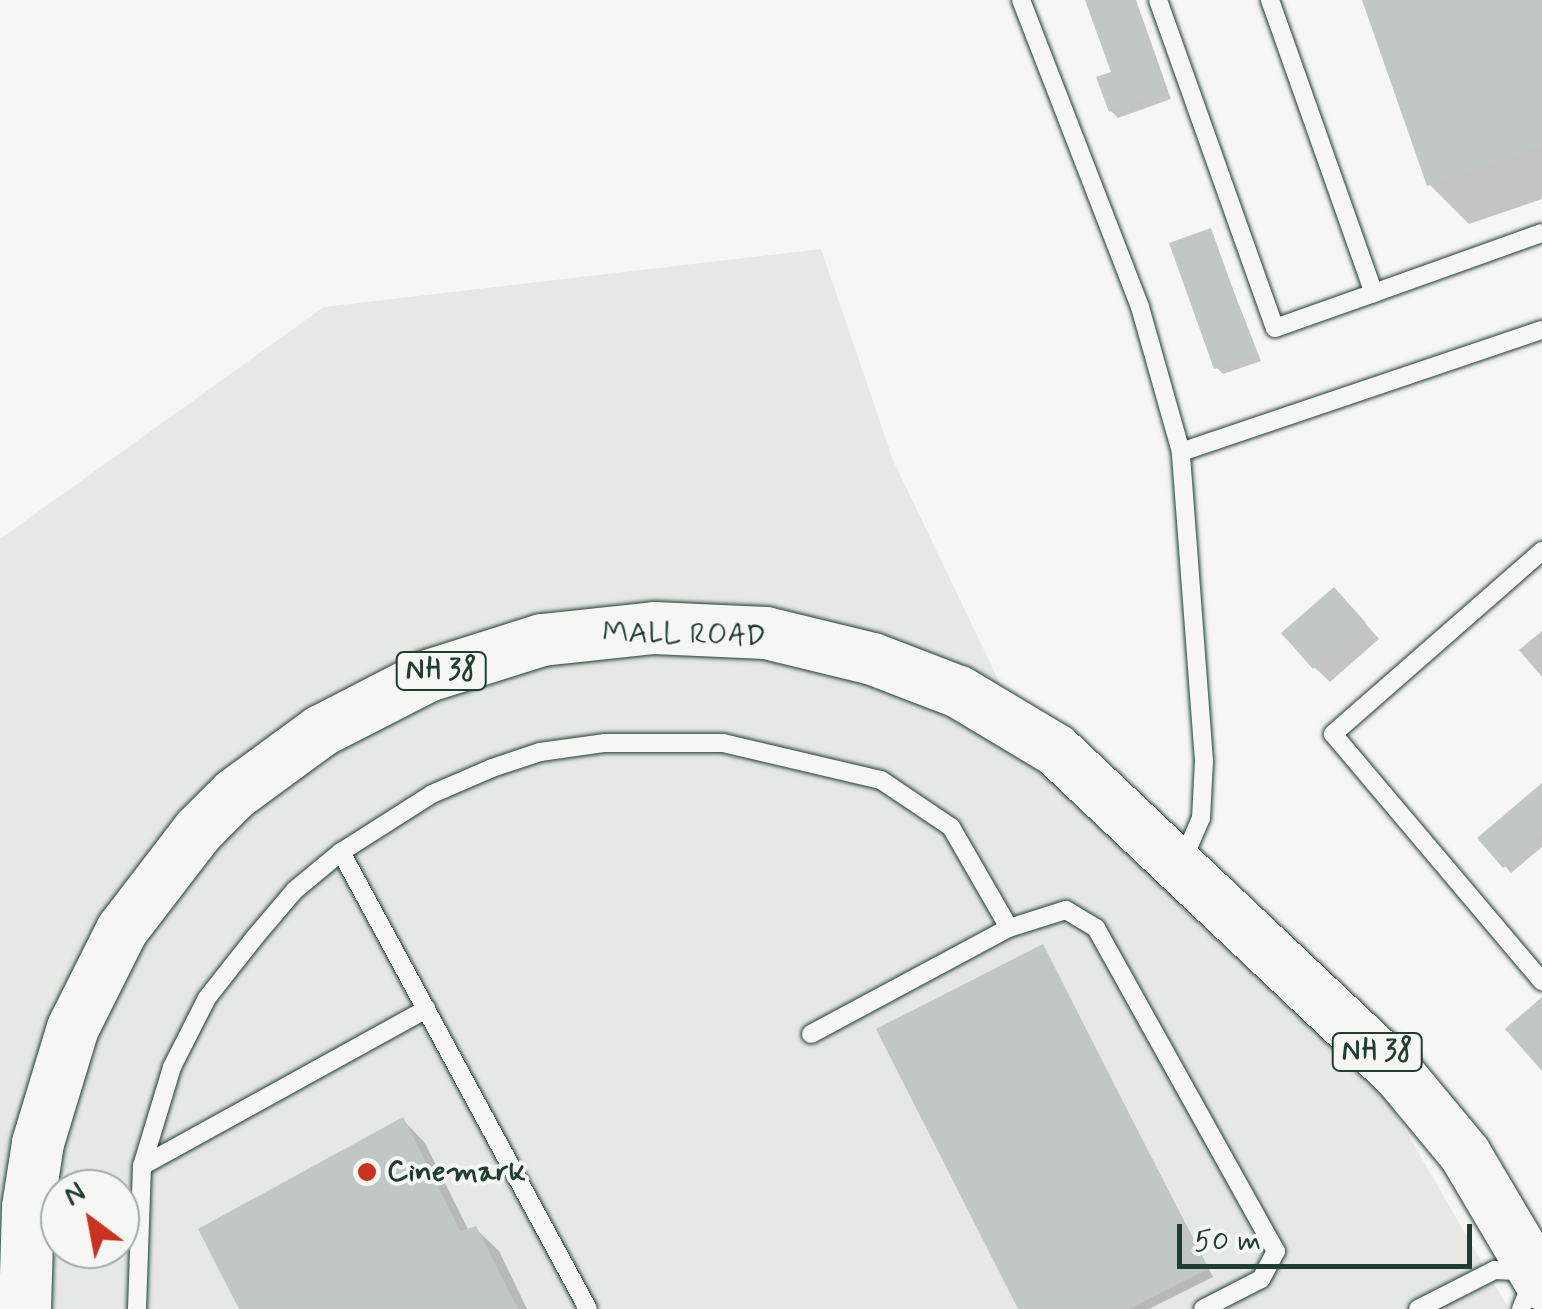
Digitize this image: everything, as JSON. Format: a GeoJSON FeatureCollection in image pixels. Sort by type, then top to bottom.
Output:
{"type":"FeatureCollection","features":[{"type":"Feature","properties":{"kind":"main road","name":"MALL ROAD"},"geometry":{"type":"LineString","coordinates":[[25,1309],[28,1207],[38,1143],[73,1028],[122,930],[157,878],[235,794],[321,731],[428,676],[489,654],[597,632],[719,629],[823,645],[931,681],[1008,718],[1056,750],[1344,1017],[1434,1114],[1495,1198],[1533,1288]]}},
{"type":"Feature","properties":{"kind":"lane"},"geometry":{"type":"LineString","coordinates":[[1020,0],[1140,307],[1182,452],[1204,760],[1201,818],[1182,863]]}},
{"type":"Feature","properties":{"kind":"lane"},"geometry":{"type":"LineString","coordinates":[[1158,0],[1275,328],[1542,233]]}},
{"type":"Feature","properties":{"kind":"lane"},"geometry":{"type":"LineString","coordinates":[[1270,0],[1374,293]]}},
{"type":"Feature","properties":{"kind":"lane"},"geometry":{"type":"LineString","coordinates":[[1182,452],[1542,330]]}},
{"type":"Feature","properties":{"kind":"lane"},"geometry":{"type":"LineString","coordinates":[[1542,551],[1333,734],[1542,981]]}},
{"type":"Feature","properties":{"kind":"lane"},"geometry":{"type":"LineString","coordinates":[[137,1309],[142,1166],[172,1067],[207,998],[296,890],[341,852],[432,794],[540,752],[605,743],[724,743],[882,780],[922,803],[951,828],[1010,928]]}},
{"type":"Feature","properties":{"kind":"lane"},"geometry":{"type":"LineString","coordinates":[[341,852],[588,1309]]}},
{"type":"Feature","properties":{"kind":"lane"},"geometry":{"type":"LineString","coordinates":[[811,1034],[1010,928],[1066,910],[1096,928],[1276,1250],[1262,1279],[1203,1309]]}},
{"type":"Feature","properties":{"kind":"lane"},"geometry":{"type":"LineString","coordinates":[[142,1166],[426,1009]]}},
{"type":"Feature","properties":{"kind":"lane"},"geometry":{"type":"LineString","coordinates":[[1418,1309],[1495,1270],[1533,1288]]}},
{"type":"Feature","properties":{"kind":"shaded area"},"geometry":{"type":"Polygon","coordinates":[[[821,249],[893,460],[1041,769],[1385,1095],[1509,1309],[0,1309],[0,539],[324,307],[821,249]]]}},
{"type":"Feature","properties":{"kind":"building"},"geometry":{"type":"Polygon","coordinates":[[[1085,0],[1133,0],[1165,92],[1109,112],[1096,77],[1111,72],[1085,0]]]}},
{"type":"Feature","properties":{"kind":"building"},"geometry":{"type":"Polygon","coordinates":[[[1362,0],[1542,0],[1542,146],[1427,186],[1362,0]]]}},
{"type":"Feature","properties":{"kind":"building"},"geometry":{"type":"Polygon","coordinates":[[[1211,228],[1256,354],[1214,369],[1169,243],[1211,228]]]}},
{"type":"Feature","properties":{"kind":"building"},"geometry":{"type":"Polygon","coordinates":[[[1334,587],[1366,623],[1313,669],[1281,633],[1334,587]]]}},
{"type":"Feature","properties":{"kind":"building"},"geometry":{"type":"Polygon","coordinates":[[[1542,783],[1542,834],[1503,868],[1477,838],[1542,783]]]}},
{"type":"Feature","properties":{"kind":"building"},"geometry":{"type":"Polygon","coordinates":[[[1043,944],[1208,1269],[1129,1309],[1018,1309],[876,1029],[1043,944]]]}},
{"type":"Feature","properties":{"kind":"building"},"geometry":{"type":"Polygon","coordinates":[[[1542,997],[1542,1071],[1505,1029],[1542,997]]]}},
{"type":"Feature","properties":{"kind":"building","name":"Cinemark"},"geometry":{"type":"Polygon","coordinates":[[[403,1117],[460,1231],[476,1226],[518,1309],[239,1309],[198,1229],[403,1117]]]}},
{"type":"Feature","properties":{"kind":"place","name":"Cinemark"},"geometry":{"type":"Point","coordinates":[367,1172]}}]}
